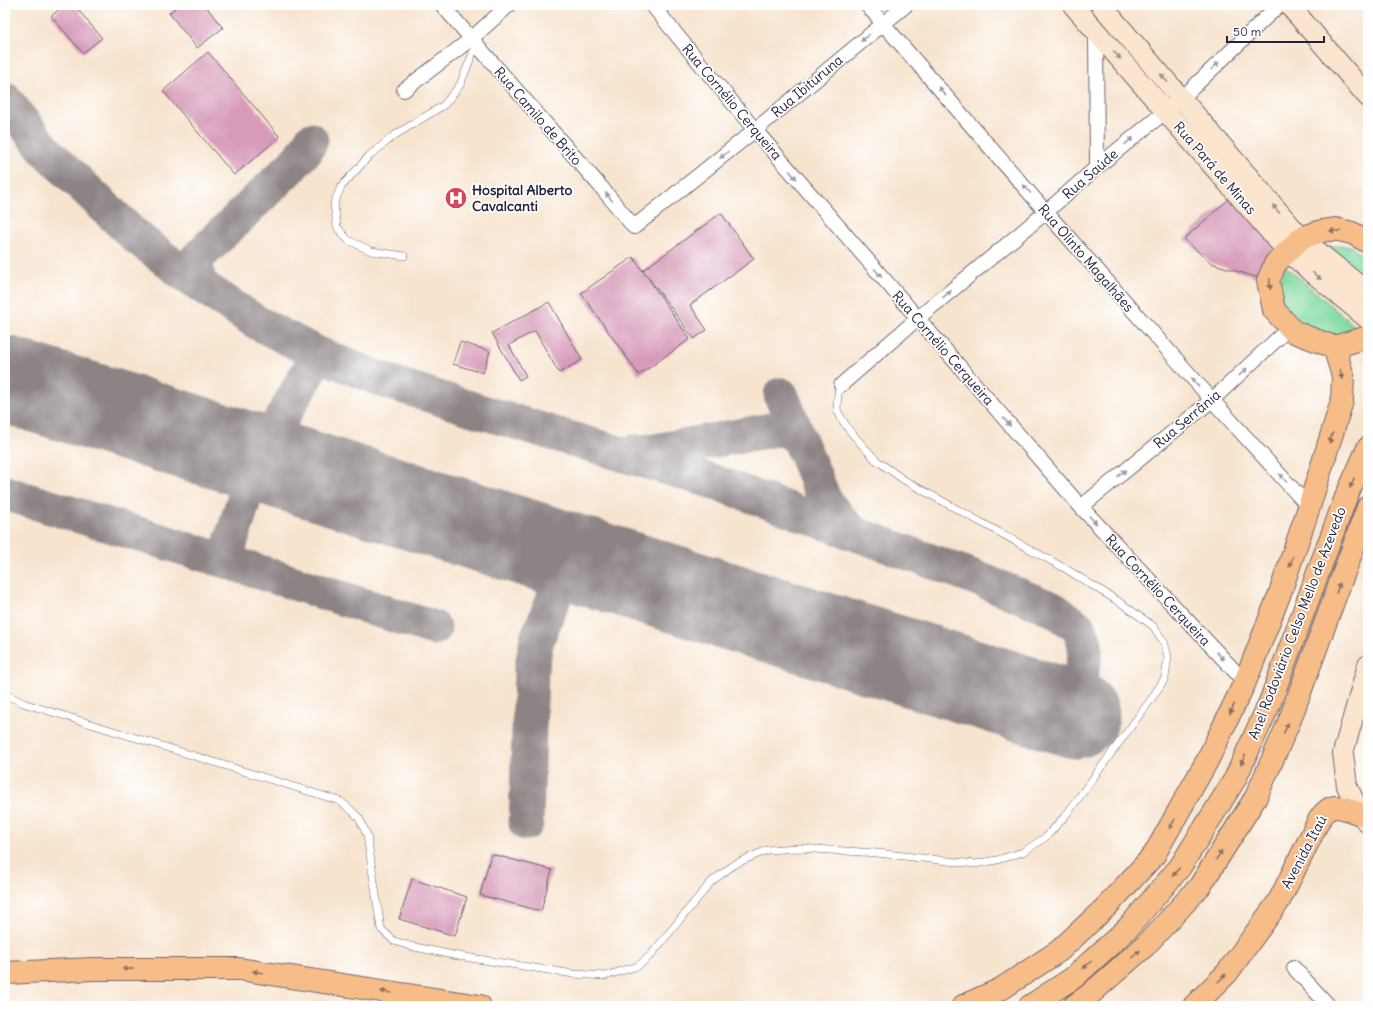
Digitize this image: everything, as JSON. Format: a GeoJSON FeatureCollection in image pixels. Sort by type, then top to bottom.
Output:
{"type":"FeatureCollection","features":[{"type":"Feature","properties":{"kind":"main road","name":"Rua Pará de Minas"},"geometry":{"type":"LineString","coordinates":[[1073,5],[1165,111],[1294,245],[1368,319]]}},
{"type":"Feature","properties":{"kind":"main road","name":"Rua Pará de Minas"},"geometry":{"type":"LineString","coordinates":[[1102,5],[1182,98],[1294,245],[1368,293]]}},
{"type":"Feature","properties":{"kind":"main road"},"geometry":{"type":"LineString","coordinates":[[1289,5],[1368,97]]}},
{"type":"Feature","properties":{"kind":"main road"},"geometry":{"type":"LineString","coordinates":[[1368,242],[1352,233],[1335,229],[1322,231],[1294,245],[1274,264],[1268,281],[1274,310],[1294,332],[1334,347],[1368,337]]}},
{"type":"Feature","properties":{"kind":"main road","name":"Anel Rodoviário Celso Mello de Azevedo"},"geometry":{"type":"LineString","coordinates":[[962,1006],[1001,989],[1059,950],[1106,907],[1154,855],[1207,761],[1245,682],[1280,593],[1310,507],[1342,401],[1343,376],[1334,347]]}},
{"type":"Feature","properties":{"kind":"main road","name":"Anel Rodoviário Celso Mello de Azevedo"},"geometry":{"type":"LineString","coordinates":[[1030,1006],[1073,978],[1128,928],[1180,867],[1235,779],[1270,702],[1346,497],[1368,448]]}},
{"type":"Feature","properties":{"kind":"main road","name":"Anel Rodoviário Celso Mello de Azevedo"},"geometry":{"type":"LineString","coordinates":[[1074,1006],[1145,946],[1200,886],[1256,797],[1289,722],[1368,507]]}},
{"type":"Feature","properties":{"kind":"main road","name":"Avenida Itaú"},"geometry":{"type":"LineString","coordinates":[[1364,819],[1347,786],[1342,753],[1368,665]]}},
{"type":"Feature","properties":{"kind":"main road","name":"Avenida Itaú"},"geometry":{"type":"LineString","coordinates":[[1194,1006],[1227,973],[1279,901],[1319,820],[1325,811],[1334,806],[1345,808],[1364,819]]}},
{"type":"Feature","properties":{"kind":"main road"},"geometry":{"type":"LineString","coordinates":[[5,973],[93,969],[239,969],[480,1006]]}},
{"type":"Feature","properties":{"kind":"street","name":"Rua Camilo de Brito"},"geometry":{"type":"LineString","coordinates":[[442,5],[634,227]]}},
{"type":"Feature","properties":{"kind":"street"},"geometry":{"type":"LineString","coordinates":[[404,90],[474,42],[508,5]]}},
{"type":"Feature","properties":{"kind":"street","name":"Rua Cornélio Cerqueira"},"geometry":{"type":"LineString","coordinates":[[652,5],[754,130],[1081,507],[1245,682]]}},
{"type":"Feature","properties":{"kind":"street","name":"Rua Olinto Magalhães"},"geometry":{"type":"LineString","coordinates":[[867,5],[1046,212],[1212,400],[1310,507]]}},
{"type":"Feature","properties":{"kind":"street","name":"Rua Ibituruna"},"geometry":{"type":"LineString","coordinates":[[634,227],[906,5]]}},
{"type":"Feature","properties":{"kind":"street","name":"Rua Saúde"},"geometry":{"type":"LineString","coordinates":[[842,385],[917,319],[1182,98],[1279,5]]}},
{"type":"Feature","properties":{"kind":"street"},"geometry":{"type":"LineString","coordinates":[[1096,31],[1097,168]]}},
{"type":"Feature","properties":{"kind":"street","name":"Rua Serrânia"},"geometry":{"type":"LineString","coordinates":[[1081,507],[1212,400],[1290,328]]}},
{"type":"Feature","properties":{"kind":"street"},"geometry":{"type":"LineString","coordinates":[[1294,968],[1329,1006]]}},
{"type":"Feature","properties":{"kind":"lane"},"geometry":{"type":"LineString","coordinates":[[404,256],[371,251],[348,240],[337,227],[334,203],[342,187],[369,156],[395,135],[444,106],[460,85],[474,42]]}},
{"type":"Feature","properties":{"kind":"lane"},"geometry":{"type":"LineString","coordinates":[[5,694],[23,703],[340,801],[359,818],[367,835],[382,929],[394,941],[410,946],[458,956],[574,974],[605,976],[638,966],[650,956],[711,882],[735,864],[767,850],[798,848],[878,853],[974,864],[997,860],[1023,852],[1046,837],[1066,815],[1152,698],[1164,678],[1168,657],[1164,642],[1153,626],[1121,603],[1066,569],[904,480],[876,460],[850,431],[837,410],[838,393],[842,385]]}},
{"type":"Feature","properties":{"kind":"green space"},"geometry":{"type":"Polygon","coordinates":[[[1323,246],[1350,246],[1368,260],[1368,285],[1323,246]]]}},
{"type":"Feature","properties":{"kind":"green space"},"geometry":{"type":"Polygon","coordinates":[[[1285,266],[1358,329],[1332,339],[1292,325],[1278,290],[1285,266]]]}},
{"type":"Feature","properties":{"kind":"building"},"geometry":{"type":"Polygon","coordinates":[[[65,5],[74,5],[102,38],[83,53],[51,16],[65,5]]]}},
{"type":"Feature","properties":{"kind":"building"},"geometry":{"type":"Polygon","coordinates":[[[179,5],[205,5],[223,28],[197,48],[169,13],[179,5]]]}},
{"type":"Feature","properties":{"kind":"building"},"geometry":{"type":"Polygon","coordinates":[[[208,52],[280,137],[234,175],[163,91],[208,52]]]}},
{"type":"Feature","properties":{"kind":"building"},"geometry":{"type":"Polygon","coordinates":[[[1232,196],[1276,245],[1259,278],[1211,263],[1184,239],[1232,196]]]}},
{"type":"Feature","properties":{"kind":"building"},"geometry":{"type":"Polygon","coordinates":[[[721,213],[754,259],[690,305],[707,330],[694,339],[643,270],[721,213]]]}},
{"type":"Feature","properties":{"kind":"building"},"geometry":{"type":"Polygon","coordinates":[[[633,257],[690,339],[639,375],[581,293],[633,257]]]}},
{"type":"Feature","properties":{"kind":"building"},"geometry":{"type":"Polygon","coordinates":[[[549,302],[582,360],[559,373],[535,331],[509,345],[526,376],[519,380],[492,333],[549,302]]]}},
{"type":"Feature","properties":{"kind":"building"},"geometry":{"type":"Polygon","coordinates":[[[460,342],[490,351],[483,373],[453,364],[460,342]]]}},
{"type":"Feature","properties":{"kind":"building"},"geometry":{"type":"Polygon","coordinates":[[[491,854],[552,870],[541,911],[480,895],[491,854]]]}},
{"type":"Feature","properties":{"kind":"building"},"geometry":{"type":"Polygon","coordinates":[[[412,879],[467,897],[455,936],[399,919],[412,879]]]}},
{"type":"Feature","properties":{"kind":"taxiway"},"geometry":{"type":"LineString","coordinates":[[5,99],[47,152],[134,235],[184,274],[256,322],[318,354],[380,379],[482,412],[711,481],[966,574],[1053,609],[1078,627],[1085,643],[1085,656],[1077,690],[1072,703],[1065,711]]}},
{"type":"Feature","properties":{"kind":"taxiway"},"geometry":{"type":"LineString","coordinates":[[201,286],[196,272],[198,257],[292,166],[306,150],[311,140]]}},
{"type":"Feature","properties":{"kind":"taxiway"},"geometry":{"type":"LineString","coordinates":[[246,454],[255,452],[267,444],[311,367],[312,358],[309,349]]}},
{"type":"Feature","properties":{"kind":"taxiway"},"geometry":{"type":"LineString","coordinates":[[781,395],[825,501],[841,521],[853,532]]}},
{"type":"Feature","properties":{"kind":"taxiway"},"geometry":{"type":"LineString","coordinates":[[634,452],[655,451],[777,429],[789,431],[800,440]]}},
{"type":"Feature","properties":{"kind":"taxiway"},"geometry":{"type":"LineString","coordinates":[[215,558],[222,556],[228,551],[252,474],[249,465],[240,452]]}},
{"type":"Feature","properties":{"kind":"taxiway"},"geometry":{"type":"LineString","coordinates":[[252,474],[262,469],[283,466]]}},
{"type":"Feature","properties":{"kind":"taxiway"},"geometry":{"type":"LineString","coordinates":[[5,493],[232,563],[434,628]]}},
{"type":"Feature","properties":{"kind":"taxiway"},"geometry":{"type":"LineString","coordinates":[[526,823],[531,671],[537,639],[565,571],[561,553]]}},
{"type":"Feature","properties":{"kind":"runway"},"geometry":{"type":"LineString","coordinates":[[5,379],[1076,715]]}},
{"type":"Feature","properties":{"kind":"place","name":"Hospital Alberto Cavalcanti"},"geometry":{"type":"Point","coordinates":[456,198]}}]}
